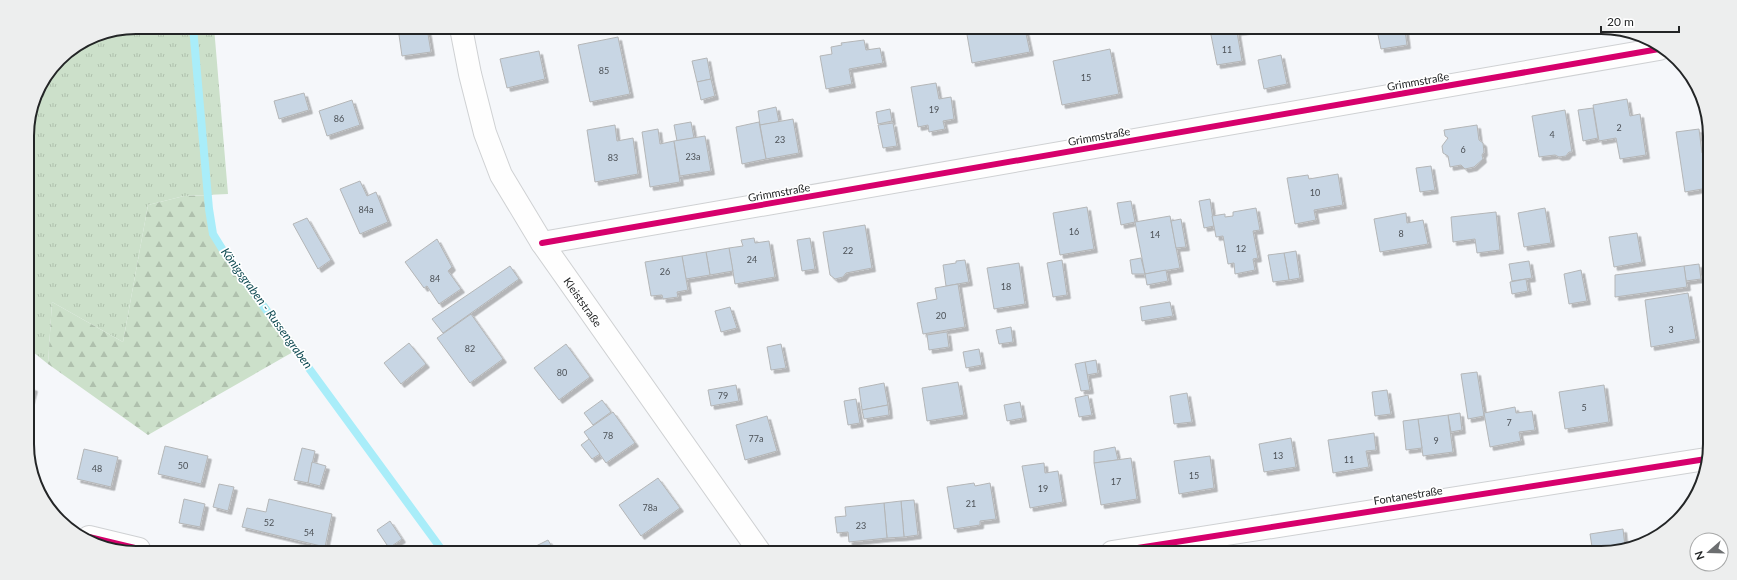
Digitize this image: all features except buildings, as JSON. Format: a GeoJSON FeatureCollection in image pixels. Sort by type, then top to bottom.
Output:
{"type":"FeatureCollection","features":[{"type":"Feature","properties":{"kind":"street","name":"Kleiststraße"},"geometry":{"type":"LineString","coordinates":[[462,34],[470,74],[485,133],[501,175],[542,243],[756,546]]}},
{"type":"Feature","properties":{"kind":"street","name":"Grimmstraße"},"geometry":{"type":"LineString","coordinates":[[542,243],[1655,50]]}},
{"type":"Feature","properties":{"kind":"street","name":"Fontanestraße"},"geometry":{"type":"LineString","coordinates":[[1150,546],[1702,460]]}},
{"type":"Feature","properties":{"kind":"street"},"geometry":{"type":"LineString","coordinates":[[103,540],[121,545]]}},
{"type":"Feature","properties":{"kind":"green space"},"geometry":{"type":"Polygon","coordinates":[[[130,34],[215,34],[228,194],[184,196],[148,205],[123,342],[52,302],[48,364],[34,353],[34,130],[37,110],[48,85],[59,69],[74,55],[97,42],[110,37],[130,34]]]}},
{"type":"Feature","properties":{"kind":"green space"},"geometry":{"type":"Polygon","coordinates":[[[211,195],[214,234],[300,348],[148,435],[48,364],[52,302],[123,342],[148,205],[184,196],[211,195]]]}},
{"type":"Feature","properties":{"kind":"waterway","name":"Königsgraben - Russengraben"},"geometry":{"type":"LineString","coordinates":[[194,34],[209,209],[213,234],[226,255],[439,546]]}},
{"type":"Feature","properties":{"kind":"cycle path"},"geometry":{"type":"LineString","coordinates":[[542,243],[1655,50]]}},
{"type":"Feature","properties":{"kind":"cycle path"},"geometry":{"type":"LineString","coordinates":[[1150,546],[1702,460]]}},
{"type":"Feature","properties":{"kind":"cycle path"},"geometry":{"type":"LineString","coordinates":[[103,540],[121,545]]}}]}
